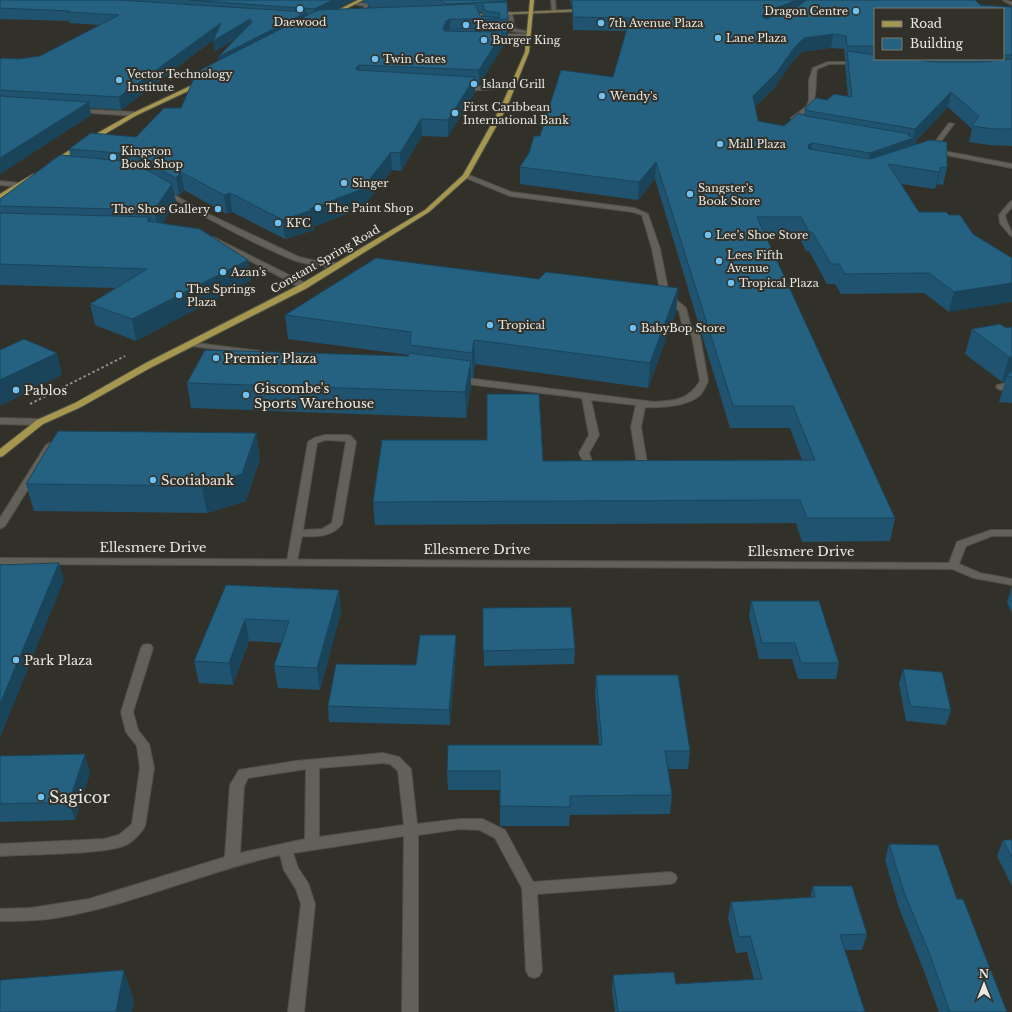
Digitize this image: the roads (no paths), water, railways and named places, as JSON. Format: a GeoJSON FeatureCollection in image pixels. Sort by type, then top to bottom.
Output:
{"type":"FeatureCollection","features":[{"type":"Feature","properties":{"kind":"main road"},"geometry":{"type":"LineString","coordinates":[[327,17],[361,0]]}},
{"type":"Feature","properties":{"kind":"main road","name":"Constant Spring Road"},"geometry":{"type":"LineString","coordinates":[[0,454],[40,422],[78,405],[191,344],[304,286],[427,211],[466,176],[496,122],[527,52],[532,0]]}},
{"type":"Feature","properties":{"kind":"main road"},"geometry":{"type":"LineString","coordinates":[[459,15],[479,17],[510,13],[592,9]]}},
{"type":"Feature","properties":{"kind":"main road"},"geometry":{"type":"LineString","coordinates":[[53,167],[89,140],[135,114],[209,78]]}},
{"type":"Feature","properties":{"kind":"main road"},"geometry":{"type":"LineString","coordinates":[[0,198],[38,172]]}},
{"type":"Feature","properties":{"kind":"street"},"geometry":{"type":"LineString","coordinates":[[553,0],[554,11]]}},
{"type":"Feature","properties":{"kind":"street"},"geometry":{"type":"LineString","coordinates":[[1005,0],[1012,4]]}},
{"type":"Feature","properties":{"kind":"street"},"geometry":{"type":"LineString","coordinates":[[354,3],[366,5],[366,10],[368,12],[381,12]]}},
{"type":"Feature","properties":{"kind":"street"},"geometry":{"type":"LineString","coordinates":[[510,13],[513,30]]}},
{"type":"Feature","properties":{"kind":"street"},"geometry":{"type":"LineString","coordinates":[[491,29],[513,30],[529,34]]}},
{"type":"Feature","properties":{"kind":"street"},"geometry":{"type":"LineString","coordinates":[[489,35],[529,34]]}},
{"type":"Feature","properties":{"kind":"street"},"geometry":{"type":"LineString","coordinates":[[484,43],[528,44]]}},
{"type":"Feature","properties":{"kind":"street"},"geometry":{"type":"LineString","coordinates":[[798,126],[794,122],[794,118],[809,107],[812,100],[812,80],[815,68],[828,63],[863,64]]}},
{"type":"Feature","properties":{"kind":"street"},"geometry":{"type":"LineString","coordinates":[[458,88],[484,90],[512,87]]}},
{"type":"Feature","properties":{"kind":"street"},"geometry":{"type":"LineString","coordinates":[[67,109],[135,114]]}},
{"type":"Feature","properties":{"kind":"street"},"geometry":{"type":"LineString","coordinates":[[931,151],[952,124]]}},
{"type":"Feature","properties":{"kind":"street"},"geometry":{"type":"LineString","coordinates":[[923,152],[931,151],[1012,166]]}},
{"type":"Feature","properties":{"kind":"street"},"geometry":{"type":"LineString","coordinates":[[454,379],[641,404],[668,404],[679,402],[697,393],[702,388],[704,381],[696,336],[686,324],[683,310],[665,295],[656,249],[646,215],[643,213],[510,194],[466,176]]}},
{"type":"Feature","properties":{"kind":"street"},"geometry":{"type":"LineString","coordinates":[[0,184],[20,185]]}},
{"type":"Feature","properties":{"kind":"street"},"geometry":{"type":"LineString","coordinates":[[158,187],[202,213],[297,259],[320,264],[337,265]]}},
{"type":"Feature","properties":{"kind":"street"},"geometry":{"type":"LineString","coordinates":[[1012,203],[1002,215],[1003,223],[1012,234]]}},
{"type":"Feature","properties":{"kind":"street"},"geometry":{"type":"LineString","coordinates":[[206,236],[304,286]]}},
{"type":"Feature","properties":{"kind":"street"},"geometry":{"type":"LineString","coordinates":[[191,344],[274,355]]}},
{"type":"Feature","properties":{"kind":"street"},"geometry":{"type":"LineString","coordinates":[[1000,387],[1012,385]]}},
{"type":"Feature","properties":{"kind":"street"},"geometry":{"type":"LineString","coordinates":[[586,397],[594,435],[586,448],[585,458],[593,467],[605,471]]}},
{"type":"Feature","properties":{"kind":"street"},"geometry":{"type":"LineString","coordinates":[[641,404],[636,427],[643,470]]}},
{"type":"Feature","properties":{"kind":"street"},"geometry":{"type":"LineString","coordinates":[[0,421],[40,422]]}},
{"type":"Feature","properties":{"kind":"street"},"geometry":{"type":"LineString","coordinates":[[292,561],[314,442],[319,438],[326,437],[348,438],[352,442],[337,524],[332,530],[325,532],[298,533]]}},
{"type":"Feature","properties":{"kind":"street"},"geometry":{"type":"LineString","coordinates":[[0,526],[48,447],[58,442],[70,439]]}},
{"type":"Feature","properties":{"kind":"street"},"geometry":{"type":"LineString","coordinates":[[953,566],[961,544],[991,533],[1012,533]]}},
{"type":"Feature","properties":{"kind":"street","name":"Ellesmere Drive"},"geometry":{"type":"LineString","coordinates":[[0,561],[292,561],[953,566],[978,576],[1012,582]]}},
{"type":"Feature","properties":{"kind":"street"},"geometry":{"type":"LineString","coordinates":[[0,850],[104,845],[123,840],[138,826],[147,768],[143,744],[132,732],[127,712],[147,648]]}},
{"type":"Feature","properties":{"kind":"street"},"geometry":{"type":"LineString","coordinates":[[232,861],[237,785],[244,774],[268,769],[383,758],[394,760],[404,769],[411,830],[410,1012]]}},
{"type":"Feature","properties":{"kind":"street"},"geometry":{"type":"LineString","coordinates":[[312,842],[313,765]]}},
{"type":"Feature","properties":{"kind":"street"},"geometry":{"type":"LineString","coordinates":[[0,915],[48,914],[98,904],[232,861],[312,842],[460,824],[482,825],[500,834],[529,888],[534,971]]}},
{"type":"Feature","properties":{"kind":"street"},"geometry":{"type":"LineString","coordinates":[[285,848],[291,870],[303,887],[308,904],[296,1012]]}},
{"type":"Feature","properties":{"kind":"street"},"geometry":{"type":"LineString","coordinates":[[529,888],[670,878]]}},
{"type":"Feature","properties":{"kind":"place","name":"Daewood"},"geometry":{"type":"Point","coordinates":[300,9]}},
{"type":"Feature","properties":{"kind":"place","name":"Dragon Centre"},"geometry":{"type":"Point","coordinates":[856,11]}},
{"type":"Feature","properties":{"kind":"place","name":"7th Avenue Plaza"},"geometry":{"type":"Point","coordinates":[601,23]}},
{"type":"Feature","properties":{"kind":"place","name":"Texaco"},"geometry":{"type":"Point","coordinates":[466,25]}},
{"type":"Feature","properties":{"kind":"place","name":"Lane Plaza"},"geometry":{"type":"Point","coordinates":[718,38]}},
{"type":"Feature","properties":{"kind":"place","name":"Burger King"},"geometry":{"type":"Point","coordinates":[484,40]}},
{"type":"Feature","properties":{"kind":"place","name":"Twin Gates"},"geometry":{"type":"Point","coordinates":[375,59]}},
{"type":"Feature","properties":{"kind":"place","name":"Vector Technology Institute"},"geometry":{"type":"Point","coordinates":[119,80]}},
{"type":"Feature","properties":{"kind":"place","name":"Island Grill"},"geometry":{"type":"Point","coordinates":[474,84]}},
{"type":"Feature","properties":{"kind":"place","name":"Wendy's"},"geometry":{"type":"Point","coordinates":[602,96]}},
{"type":"Feature","properties":{"kind":"place","name":"First Caribbean International Bank"},"geometry":{"type":"Point","coordinates":[455,113]}},
{"type":"Feature","properties":{"kind":"place","name":"Mall Plaza"},"geometry":{"type":"Point","coordinates":[720,144]}},
{"type":"Feature","properties":{"kind":"place","name":"Kingston Book Shop"},"geometry":{"type":"Point","coordinates":[113,157]}},
{"type":"Feature","properties":{"kind":"place","name":"Singer"},"geometry":{"type":"Point","coordinates":[344,183]}},
{"type":"Feature","properties":{"kind":"place","name":"Sangster's Book Store"},"geometry":{"type":"Point","coordinates":[690,194]}},
{"type":"Feature","properties":{"kind":"place","name":"The Paint Shop"},"geometry":{"type":"Point","coordinates":[318,208]}},
{"type":"Feature","properties":{"kind":"place","name":"The Shoe Gallery"},"geometry":{"type":"Point","coordinates":[218,209]}},
{"type":"Feature","properties":{"kind":"place","name":"KFC"},"geometry":{"type":"Point","coordinates":[278,223]}},
{"type":"Feature","properties":{"kind":"place","name":"Lee’s Shoe Store"},"geometry":{"type":"Point","coordinates":[708,235]}},
{"type":"Feature","properties":{"kind":"place","name":"Lees Fifth Avenue"},"geometry":{"type":"Point","coordinates":[719,261]}},
{"type":"Feature","properties":{"kind":"place","name":"Azan's"},"geometry":{"type":"Point","coordinates":[223,272]}},
{"type":"Feature","properties":{"kind":"place","name":"Tropical Plaza"},"geometry":{"type":"Point","coordinates":[731,283]}},
{"type":"Feature","properties":{"kind":"place","name":"The Springs Plaza"},"geometry":{"type":"Point","coordinates":[179,295]}},
{"type":"Feature","properties":{"kind":"place","name":"Tropical"},"geometry":{"type":"Point","coordinates":[490,325]}},
{"type":"Feature","properties":{"kind":"place","name":"BabyBop Store"},"geometry":{"type":"Point","coordinates":[633,328]}},
{"type":"Feature","properties":{"kind":"place","name":"Premier Plaza"},"geometry":{"type":"Point","coordinates":[216,358]}},
{"type":"Feature","properties":{"kind":"place","name":"Pablos"},"geometry":{"type":"Point","coordinates":[16,390]}},
{"type":"Feature","properties":{"kind":"place","name":"Giscombe's Sports Warehouse"},"geometry":{"type":"Point","coordinates":[246,395]}},
{"type":"Feature","properties":{"kind":"place","name":"Scotiabank"},"geometry":{"type":"Point","coordinates":[153,480]}},
{"type":"Feature","properties":{"kind":"place","name":"Park Plaza"},"geometry":{"type":"Point","coordinates":[16,660]}},
{"type":"Feature","properties":{"kind":"place","name":"Sagicor"},"geometry":{"type":"Point","coordinates":[41,797]}}]}
